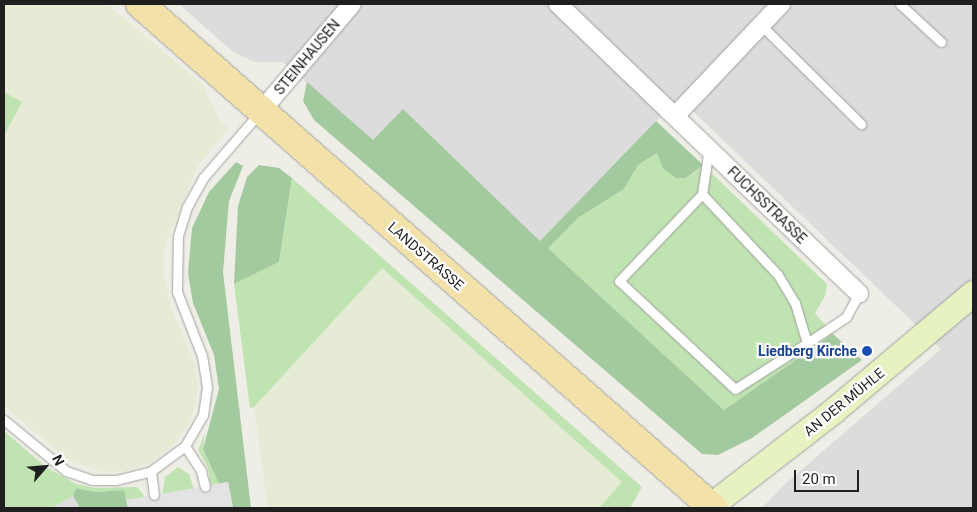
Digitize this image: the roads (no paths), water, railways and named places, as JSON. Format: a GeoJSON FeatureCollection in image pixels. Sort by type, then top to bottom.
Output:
{"type":"FeatureCollection","features":[{"type":"Feature","properties":{"kind":"main road","name":"LANDSTRASSE"},"geometry":{"type":"LineString","coordinates":[[140,4],[712,507]]}},
{"type":"Feature","properties":{"kind":"main road","name":"AN DER MÜHLE"},"geometry":{"type":"LineString","coordinates":[[712,507],[841,404],[973,293]]}},
{"type":"Feature","properties":{"kind":"street","name":"STEINHAUSEN"},"geometry":{"type":"LineString","coordinates":[[262,110],[352,4]]}},
{"type":"Feature","properties":{"kind":"street","name":"FUCHSSTRASSE"},"geometry":{"type":"LineString","coordinates":[[558,4],[676,115],[859,294]]}},
{"type":"Feature","properties":{"kind":"street"},"geometry":{"type":"LineString","coordinates":[[676,115],[781,4]]}},
{"type":"Feature","properties":{"kind":"lane"},"geometry":{"type":"LineString","coordinates":[[900,4],[941,42]]}},
{"type":"Feature","properties":{"kind":"lane"},"geometry":{"type":"LineString","coordinates":[[761,25],[862,124]]}},
{"type":"Feature","properties":{"kind":"lane"},"geometry":{"type":"LineString","coordinates":[[4,420],[55,464],[78,477],[116,480],[151,472],[185,446],[203,415],[207,387],[202,356],[177,292],[178,236],[187,207],[204,178],[262,110]]}},
{"type":"Feature","properties":{"kind":"lane"},"geometry":{"type":"LineString","coordinates":[[709,148],[702,194],[619,281],[735,389],[846,317],[859,294]]}},
{"type":"Feature","properties":{"kind":"lane"},"geometry":{"type":"LineString","coordinates":[[702,194],[778,275],[795,303],[807,343]]}},
{"type":"Feature","properties":{"kind":"lane"},"geometry":{"type":"LineString","coordinates":[[185,446],[201,471],[205,487]]}},
{"type":"Feature","properties":{"kind":"lane"},"geometry":{"type":"LineString","coordinates":[[151,472],[154,495]]}},
{"type":"Feature","properties":{"kind":"place","name":"Liedberg Kirche"},"geometry":{"type":"Point","coordinates":[867,351]}}]}
